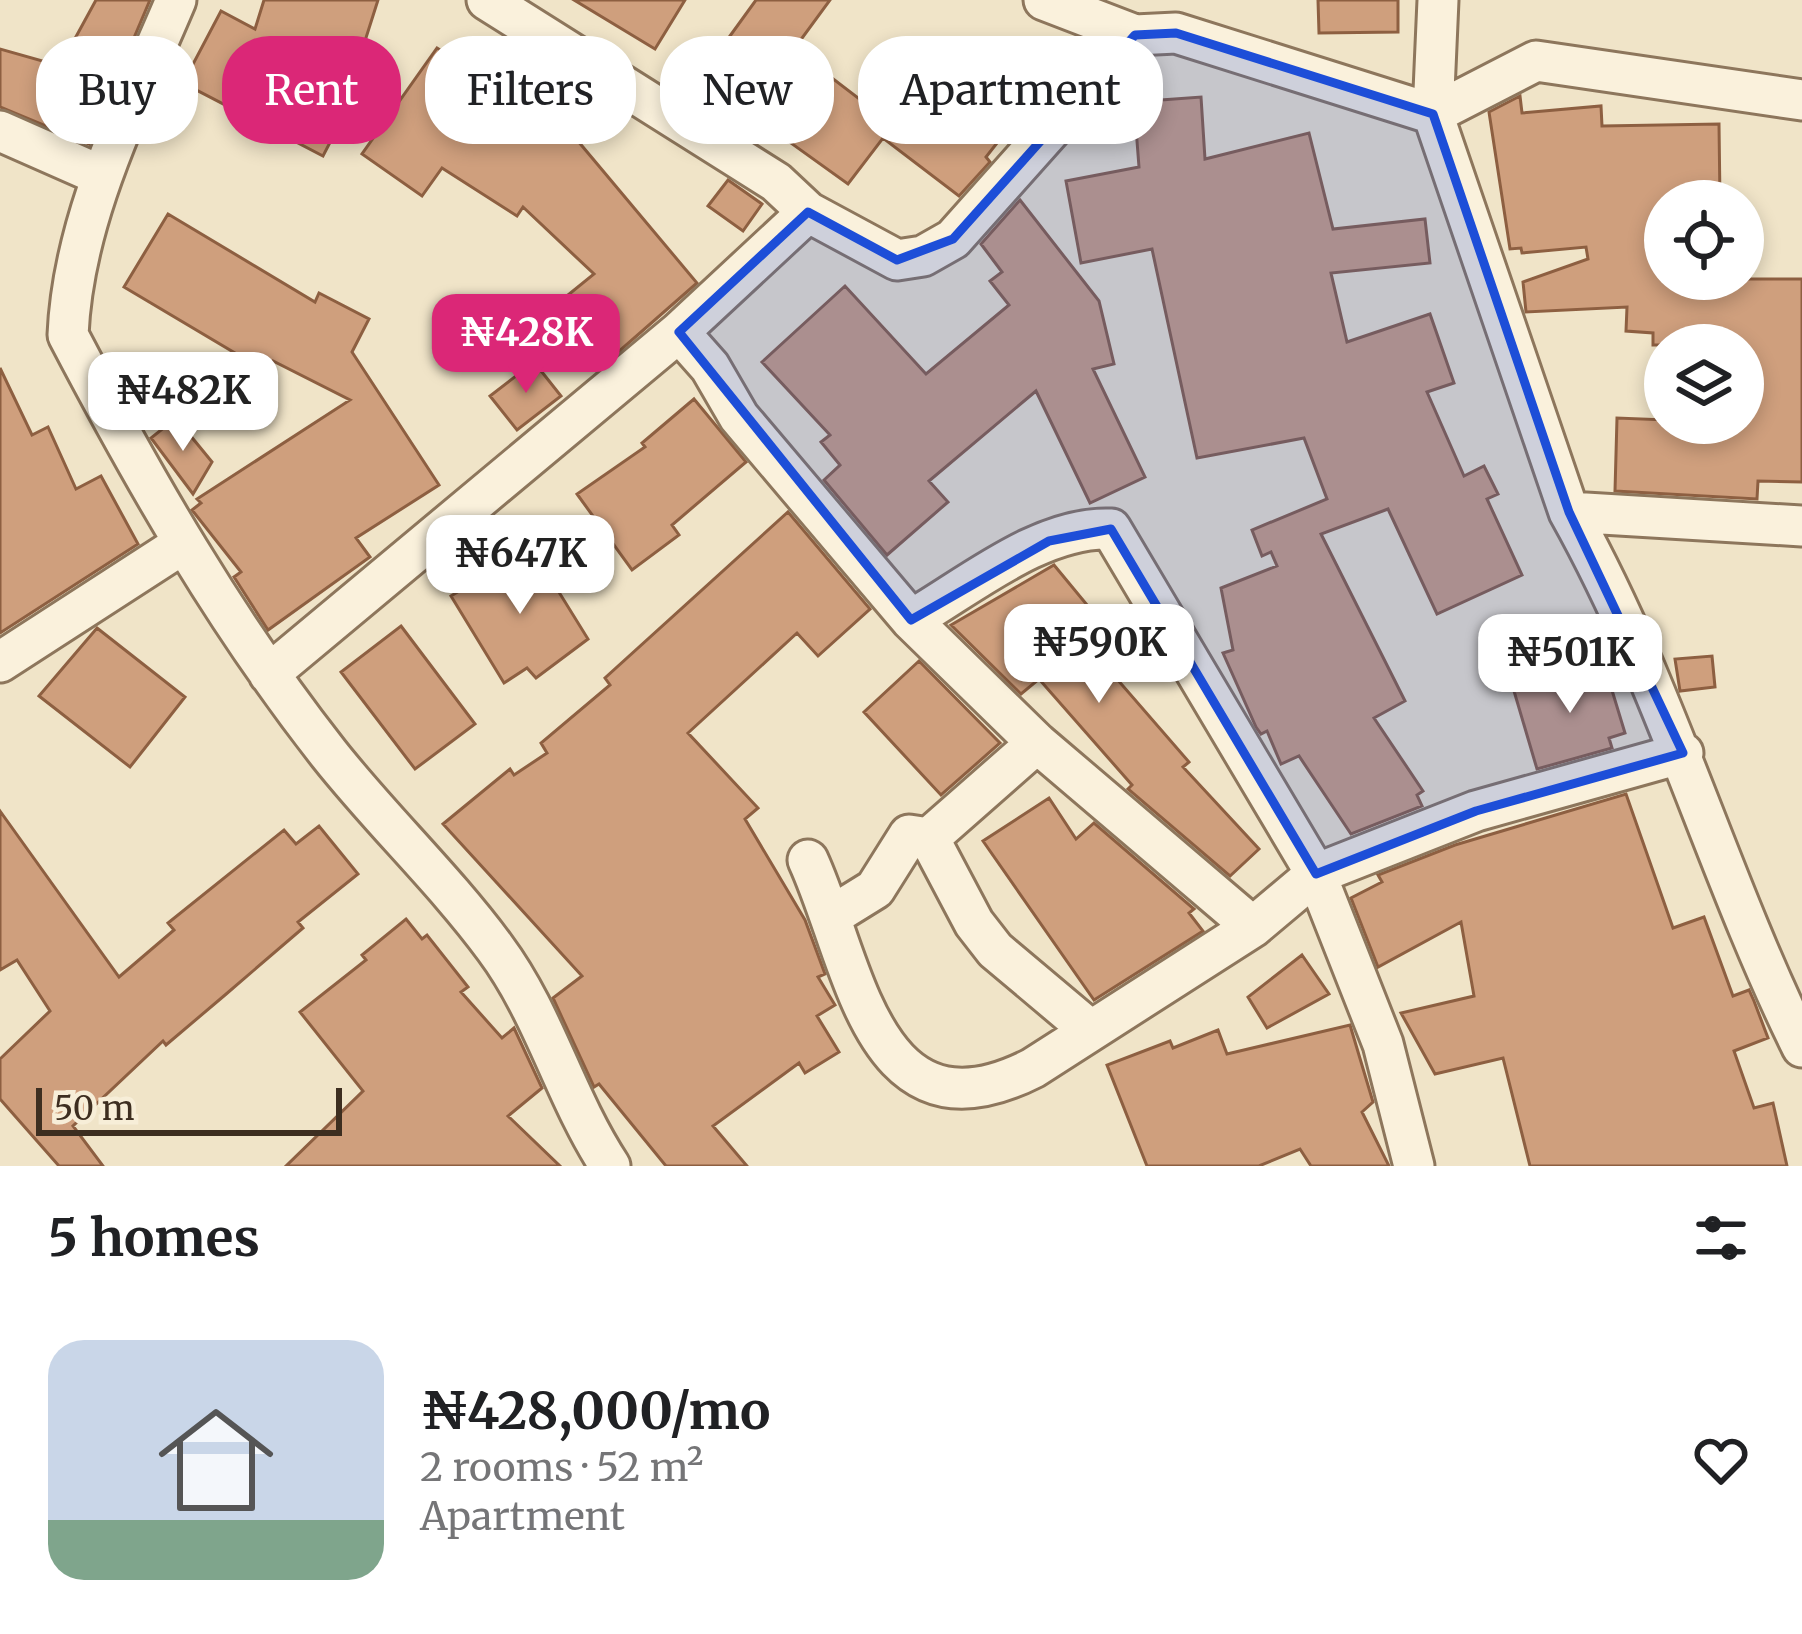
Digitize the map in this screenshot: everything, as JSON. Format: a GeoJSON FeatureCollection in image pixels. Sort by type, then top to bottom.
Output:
{"type":"FeatureCollection","features":[{"type":"Feature","properties":{"kind":"street"},"geometry":{"type":"LineString","coordinates":[[176,0],[102,176],[69,304],[68,335],[181,545],[269,674],[330,755],[495,948],[536,1012],[577,1116],[610,1166]]}},
{"type":"Feature","properties":{"kind":"street"},"geometry":{"type":"LineString","coordinates":[[487,0],[776,182],[808,212],[896,260],[923,256],[953,239],[1135,35]]}},
{"type":"Feature","properties":{"kind":"street"},"geometry":{"type":"LineString","coordinates":[[1044,0],[1135,35],[1176,33],[1433,114],[1537,61],[1802,100]]}},
{"type":"Feature","properties":{"kind":"street"},"geometry":{"type":"LineString","coordinates":[[1438,0],[1433,114],[1569,512],[1603,572],[1684,753],[1776,993],[1802,1047]]}},
{"type":"Feature","properties":{"kind":"street"},"geometry":{"type":"LineString","coordinates":[[0,131],[102,176]]}},
{"type":"Feature","properties":{"kind":"street"},"geometry":{"type":"LineString","coordinates":[[269,674],[679,332],[808,212]]}},
{"type":"Feature","properties":{"kind":"street"},"geometry":{"type":"LineString","coordinates":[[679,332],[710,367],[753,434],[911,620],[1037,743],[1252,927]]}},
{"type":"Feature","properties":{"kind":"street"},"geometry":{"type":"LineString","coordinates":[[1569,512],[1802,526]]}},
{"type":"Feature","properties":{"kind":"street"},"geometry":{"type":"LineString","coordinates":[[911,620],[1049,541],[1084,528],[1111,529],[1316,874],[1383,1044],[1414,1166]]}},
{"type":"Feature","properties":{"kind":"street"},"geometry":{"type":"LineString","coordinates":[[0,662],[181,545]]}},
{"type":"Feature","properties":{"kind":"street"},"geometry":{"type":"LineString","coordinates":[[833,915],[875,889],[909,835],[929,838],[1037,743]]}},
{"type":"Feature","properties":{"kind":"street"},"geometry":{"type":"LineString","coordinates":[[808,860],[833,915],[854,995],[883,1047],[926,1081],[958,1093],[994,1088],[1090,1030],[1252,927],[1316,874],[1477,811],[1684,753]]}},
{"type":"Feature","properties":{"kind":"street"},"geometry":{"type":"LineString","coordinates":[[929,838],[974,923],[995,950],[1090,1030]]}},
{"type":"Feature","properties":{"kind":"highlighted area"},"geometry":{"type":"Polygon","coordinates":[[[1176,33],[1433,114],[1569,512],[1683,753],[1476,811],[1316,874],[1111,529],[1049,541],[911,620],[679,332],[808,212],[897,260],[953,239],[1135,35],[1176,33]]]}},
{"type":"Feature","properties":{"kind":"building"},"geometry":{"type":"Polygon","coordinates":[[[96,0],[150,0],[135,36],[76,36],[96,0]]]}},
{"type":"Feature","properties":{"kind":"building"},"geometry":{"type":"Polygon","coordinates":[[[264,0],[378,0],[367,36],[222,36],[222,103],[198,91],[198,55],[221,11],[255,29],[264,0]]]}},
{"type":"Feature","properties":{"kind":"building"},"geometry":{"type":"Polygon","coordinates":[[[574,0],[685,0],[655,49],[574,0]]]}},
{"type":"Feature","properties":{"kind":"building"},"geometry":{"type":"Polygon","coordinates":[[[756,0],[830,0],[804,36],[730,36],[756,0]]]}},
{"type":"Feature","properties":{"kind":"building"},"geometry":{"type":"Polygon","coordinates":[[[1318,0],[1398,0],[1398,32],[1319,33],[1318,0]]]}},
{"type":"Feature","properties":{"kind":"building"},"geometry":{"type":"Polygon","coordinates":[[[0,49],[36,59],[36,122],[0,107],[0,49]]]}},
{"type":"Feature","properties":{"kind":"building"},"geometry":{"type":"Polygon","coordinates":[[[425,65],[425,144],[580,144],[697,283],[616,354],[568,295],[594,274],[523,207],[517,216],[442,168],[422,196],[362,154],[369,144],[401,144],[401,99],[425,65]]]}},
{"type":"Feature","properties":{"kind":"building"},"geometry":{"type":"Polygon","coordinates":[[[834,80],[858,98],[858,144],[878,144],[848,184],[792,144],[834,144],[834,80]]]}},
{"type":"Feature","properties":{"kind":"building"},"geometry":{"type":"Polygon","coordinates":[[[1520,96],[1522,113],[1601,106],[1602,126],[1719,124],[1720,180],[1644,180],[1644,300],[1764,300],[1764,279],[1802,279],[1802,482],[1758,481],[1757,499],[1615,491],[1617,418],[1644,419],[1644,444],[1764,444],[1764,324],[1644,324],[1644,332],[1626,331],[1627,307],[1526,312],[1523,282],[1588,259],[1586,247],[1522,253],[1521,248],[1510,249],[1489,112],[1520,96]]]}},
{"type":"Feature","properties":{"kind":"building"},"geometry":{"type":"Polygon","coordinates":[[[1201,97],[1205,159],[1309,133],[1333,229],[1425,219],[1430,263],[1331,273],[1347,342],[1430,314],[1454,383],[1427,392],[1464,476],[1484,466],[1498,494],[1487,499],[1522,575],[1437,614],[1388,509],[1321,534],[1405,701],[1374,718],[1423,791],[1417,795],[1422,806],[1351,834],[1299,756],[1281,764],[1267,731],[1261,734],[1256,727],[1223,653],[1233,650],[1221,588],[1277,566],[1271,552],[1262,556],[1252,530],[1327,499],[1304,438],[1197,458],[1152,249],[1081,263],[1066,181],[1139,167],[1137,144],[1163,144],[1163,100],[1201,97]]]}},
{"type":"Feature","properties":{"kind":"building"},"geometry":{"type":"Polygon","coordinates":[[[300,144],[329,144],[323,156],[300,144]]]}},
{"type":"Feature","properties":{"kind":"building"},"geometry":{"type":"Polygon","coordinates":[[[891,144],[996,144],[986,157],[990,162],[959,196],[891,144]]]}},
{"type":"Feature","properties":{"kind":"building"},"geometry":{"type":"Polygon","coordinates":[[[728,180],[762,204],[743,231],[708,206],[728,180]]]}},
{"type":"Feature","properties":{"kind":"building"},"geometry":{"type":"Polygon","coordinates":[[[1020,200],[1099,301],[1114,364],[1093,369],[1145,477],[1090,503],[1036,391],[929,481],[948,502],[887,555],[824,480],[840,465],[821,442],[830,435],[762,362],[845,286],[926,374],[1009,305],[990,281],[1002,272],[981,244],[1020,200]]]}},
{"type":"Feature","properties":{"kind":"building"},"geometry":{"type":"Polygon","coordinates":[[[168,214],[315,302],[319,293],[369,319],[352,352],[439,485],[356,538],[370,557],[268,630],[234,577],[241,572],[192,510],[201,503],[197,499],[350,400],[273,361],[267,372],[124,287],[168,214]]]}},
{"type":"Feature","properties":{"kind":"building"},"geometry":{"type":"Polygon","coordinates":[[[534,362],[561,396],[517,430],[490,396],[534,362]]]}},
{"type":"Feature","properties":{"kind":"building"},"geometry":{"type":"Polygon","coordinates":[[[0,368],[32,435],[48,427],[76,489],[101,476],[138,544],[0,633],[0,368]]]}},
{"type":"Feature","properties":{"kind":"building"},"geometry":{"type":"Polygon","coordinates":[[[694,399],[746,462],[672,525],[679,535],[632,570],[577,494],[645,447],[642,443],[694,399]]]}},
{"type":"Feature","properties":{"kind":"building"},"geometry":{"type":"Polygon","coordinates":[[[176,418],[212,462],[193,494],[151,438],[176,418]]]}},
{"type":"Feature","properties":{"kind":"building"},"geometry":{"type":"Polygon","coordinates":[[[788,512],[870,609],[818,656],[797,633],[688,733],[758,808],[745,819],[805,920],[825,974],[818,977],[835,1005],[817,1016],[839,1052],[805,1073],[799,1063],[713,1126],[747,1166],[666,1166],[599,1084],[594,1087],[553,998],[582,976],[443,824],[510,769],[514,775],[547,753],[541,743],[610,685],[605,678],[788,512]]]}},
{"type":"Feature","properties":{"kind":"building"},"geometry":{"type":"Polygon","coordinates":[[[531,547],[588,639],[536,678],[527,668],[504,683],[451,596],[531,547]]]}},
{"type":"Feature","properties":{"kind":"building"},"geometry":{"type":"Polygon","coordinates":[[[1054,565],[1097,617],[1077,633],[1189,762],[1183,767],[1259,849],[1230,876],[1128,789],[1132,785],[1039,679],[1021,694],[951,625],[1054,565]]]}},
{"type":"Feature","properties":{"kind":"building"},"geometry":{"type":"Polygon","coordinates":[[[401,626],[475,724],[415,769],[341,672],[401,626]]]}},
{"type":"Feature","properties":{"kind":"building"},"geometry":{"type":"Polygon","coordinates":[[[97,628],[185,697],[130,767],[39,696],[97,628]]]}},
{"type":"Feature","properties":{"kind":"building"},"geometry":{"type":"Polygon","coordinates":[[[1712,656],[1715,687],[1680,691],[1675,659],[1712,656]]]}},
{"type":"Feature","properties":{"kind":"building"},"geometry":{"type":"Polygon","coordinates":[[[919,661],[1000,743],[941,795],[864,712],[919,661]]]}},
{"type":"Feature","properties":{"kind":"building"},"geometry":{"type":"Polygon","coordinates":[[[1604,664],[1625,733],[1609,738],[1612,748],[1537,769],[1514,691],[1604,664]]]}},
{"type":"Feature","properties":{"kind":"building"},"geometry":{"type":"Polygon","coordinates":[[[1626,794],[1673,928],[1704,917],[1733,996],[1749,990],[1754,1001],[1768,1038],[1734,1051],[1754,1108],[1773,1103],[1787,1166],[1530,1166],[1503,1058],[1435,1074],[1401,1013],[1474,996],[1461,922],[1378,967],[1351,898],[1382,882],[1378,875],[1455,845],[1626,794]]]}},
{"type":"Feature","properties":{"kind":"building"},"geometry":{"type":"Polygon","coordinates":[[[1049,798],[1076,839],[1094,823],[1194,909],[1189,913],[1203,931],[1094,1000],[983,841],[1049,798]]]}},
{"type":"Feature","properties":{"kind":"building"},"geometry":{"type":"Polygon","coordinates":[[[0,811],[119,977],[174,930],[168,923],[284,830],[296,844],[319,826],[358,874],[298,922],[303,928],[225,995],[166,1045],[163,1041],[73,1126],[103,1166],[59,1166],[0,1099],[0,1059],[50,1011],[17,960],[0,970],[0,811]]]}},
{"type":"Feature","properties":{"kind":"building"},"geometry":{"type":"Polygon","coordinates":[[[406,919],[422,939],[427,935],[468,987],[461,992],[502,1038],[514,1028],[542,1088],[508,1116],[560,1166],[286,1166],[363,1091],[300,1012],[366,960],[362,955],[406,919]]]}},
{"type":"Feature","properties":{"kind":"building"},"geometry":{"type":"Polygon","coordinates":[[[1302,955],[1329,994],[1267,1028],[1248,997],[1302,955]]]}},
{"type":"Feature","properties":{"kind":"building"},"geometry":{"type":"Polygon","coordinates":[[[1350,1025],[1373,1102],[1362,1112],[1389,1166],[1311,1166],[1300,1149],[1259,1166],[1147,1166],[1107,1065],[1170,1041],[1173,1048],[1218,1030],[1227,1054],[1350,1025]]]}}]}
